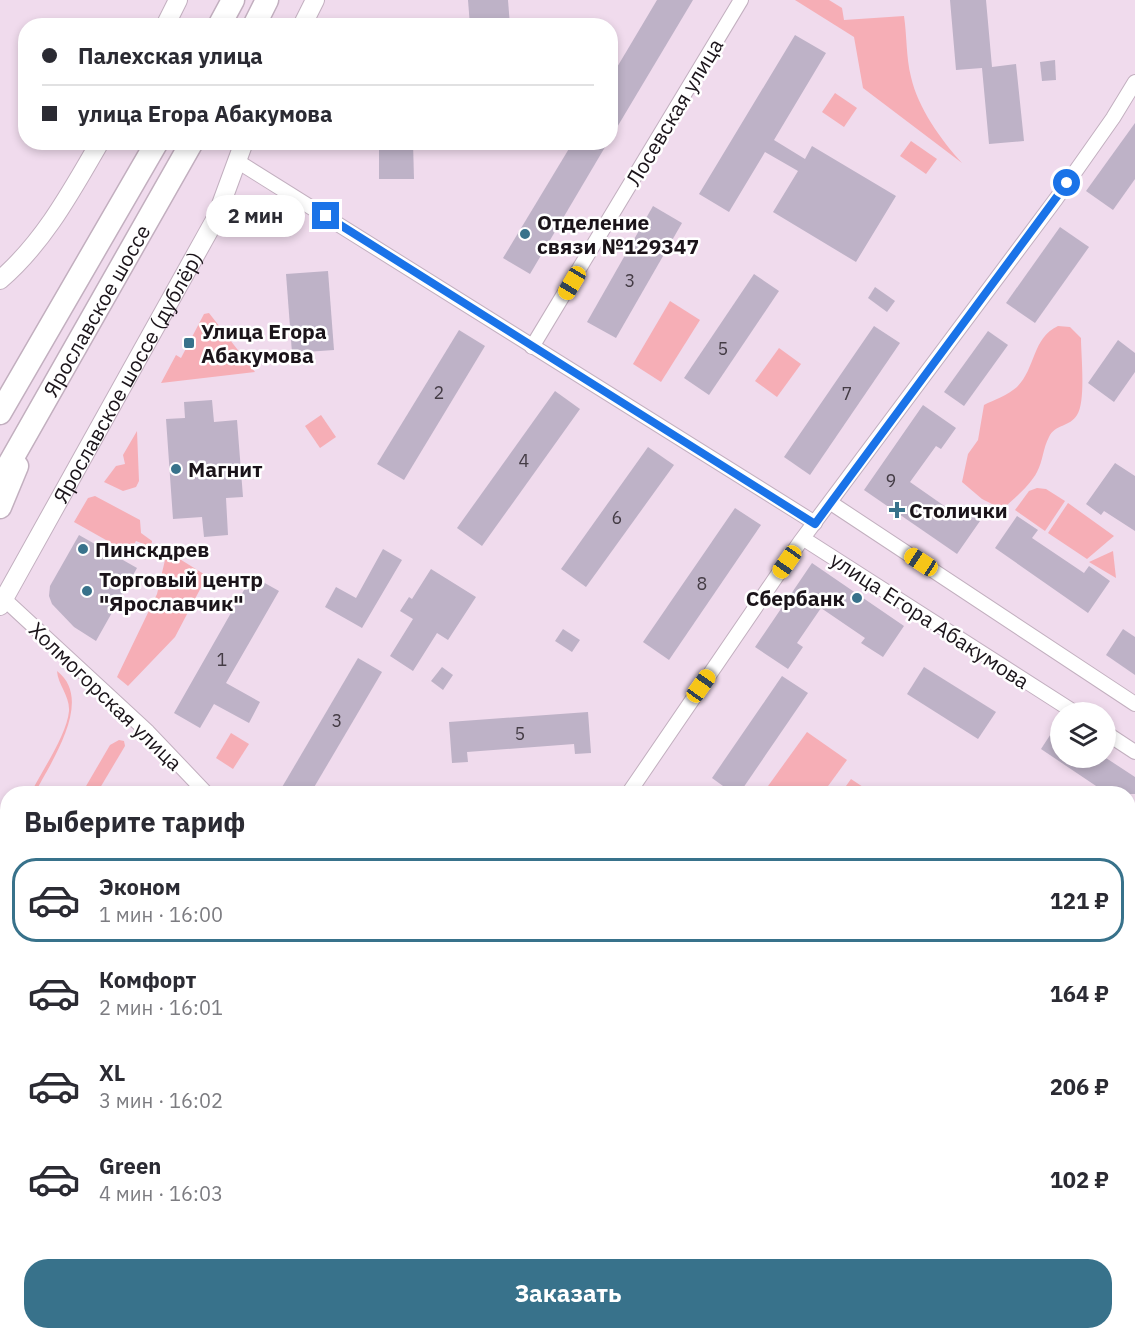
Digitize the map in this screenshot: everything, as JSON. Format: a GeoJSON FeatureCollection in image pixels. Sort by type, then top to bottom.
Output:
{"type":"FeatureCollection","features":[{"type":"Feature","properties":{"kind":"main road"},"geometry":{"type":"LineString","coordinates":[[223,18],[233,0]]}},
{"type":"Feature","properties":{"kind":"main road"},"geometry":{"type":"LineString","coordinates":[[258,18],[267,0]]}},
{"type":"Feature","properties":{"kind":"main road","name":"Ярославское шоссе"},"geometry":{"type":"LineString","coordinates":[[0,413],[152,150]]}},
{"type":"Feature","properties":{"kind":"main road","name":"Ярославское шоссе"},"geometry":{"type":"LineString","coordinates":[[0,480],[188,150]]}},
{"type":"Feature","properties":{"kind":"main road"},"geometry":{"type":"LineString","coordinates":[[0,507],[39,414]]}},
{"type":"Feature","properties":{"kind":"street"},"geometry":{"type":"LineString","coordinates":[[169,18],[178,0]]}},
{"type":"Feature","properties":{"kind":"street"},"geometry":{"type":"LineString","coordinates":[[221,18],[227,0]]}},
{"type":"Feature","properties":{"kind":"street"},"geometry":{"type":"LineString","coordinates":[[306,18],[315,0]]}},
{"type":"Feature","properties":{"kind":"street","name":"Лосевская улица"},"geometry":{"type":"LineString","coordinates":[[532,346],[741,0]]}},
{"type":"Feature","properties":{"kind":"street"},"geometry":{"type":"LineString","coordinates":[[634,786],[804,538],[1056,199],[1113,118],[1135,82]]}},
{"type":"Feature","properties":{"kind":"street"},"geometry":{"type":"LineString","coordinates":[[0,280],[14,268],[53,222],[95,150]]}},
{"type":"Feature","properties":{"kind":"street","name":"Ярославское шоссе (дублёр)"},"geometry":{"type":"LineString","coordinates":[[2,603],[216,219],[241,150]]}},
{"type":"Feature","properties":{"kind":"street"},"geometry":{"type":"LineString","coordinates":[[237,161],[815,524]]}},
{"type":"Feature","properties":{"kind":"street","name":"улица Егора Абакумова"},"geometry":{"type":"LineString","coordinates":[[831,503],[1135,704]]}},
{"type":"Feature","properties":{"kind":"street","name":"улица Егора Абакумова"},"geometry":{"type":"LineString","coordinates":[[804,538],[1058,702]]}},
{"type":"Feature","properties":{"kind":"street","name":"Холмогорская улица"},"geometry":{"type":"LineString","coordinates":[[2,603],[148,732],[199,786]]}},
{"type":"Feature","properties":{"kind":"street"},"geometry":{"type":"LineString","coordinates":[[1116,740],[1135,752]]}},
{"type":"Feature","properties":{"kind":"shaded area"},"geometry":{"type":"Polygon","coordinates":[[[795,0],[829,0],[842,8],[844,20],[904,16],[908,62],[914,89],[931,123],[962,163],[863,88],[854,37],[795,0]]]}},
{"type":"Feature","properties":{"kind":"shaded area"},"geometry":{"type":"Polygon","coordinates":[[[835,93],[857,108],[844,127],[822,112],[835,93]]]}},
{"type":"Feature","properties":{"kind":"shaded area"},"geometry":{"type":"Polygon","coordinates":[[[911,141],[937,159],[926,174],[900,156],[911,141]]]}},
{"type":"Feature","properties":{"kind":"shaded area"},"geometry":{"type":"Polygon","coordinates":[[[670,301],[700,320],[661,382],[633,364],[670,301]]]}},
{"type":"Feature","properties":{"kind":"shaded area"},"geometry":{"type":"Polygon","coordinates":[[[209,313],[255,372],[161,383],[176,355],[181,358],[204,314],[209,313]]]}},
{"type":"Feature","properties":{"kind":"shaded area"},"geometry":{"type":"Polygon","coordinates":[[[1058,326],[1070,327],[1081,338],[1080,408],[1071,422],[1052,433],[1047,441],[1039,468],[1027,486],[1006,506],[996,506],[982,499],[962,482],[968,454],[978,440],[984,405],[1017,387],[1028,371],[1043,338],[1058,326]]]}},
{"type":"Feature","properties":{"kind":"shaded area"},"geometry":{"type":"Polygon","coordinates":[[[779,348],[801,364],[777,397],[755,381],[779,348]]]}},
{"type":"Feature","properties":{"kind":"shaded area"},"geometry":{"type":"Polygon","coordinates":[[[321,415],[336,437],[320,448],[305,426],[321,415]]]}},
{"type":"Feature","properties":{"kind":"shaded area"},"geometry":{"type":"Polygon","coordinates":[[[137,431],[139,481],[136,487],[123,491],[104,482],[116,466],[125,464],[123,455],[137,431]]]}},
{"type":"Feature","properties":{"kind":"shaded area"},"geometry":{"type":"Polygon","coordinates":[[[1037,488],[1046,489],[1065,501],[1045,531],[1015,510],[1029,491],[1037,488]]]}},
{"type":"Feature","properties":{"kind":"shaded area"},"geometry":{"type":"Polygon","coordinates":[[[95,496],[140,520],[141,533],[152,541],[151,547],[136,541],[129,553],[74,522],[88,498],[95,496]]]}},
{"type":"Feature","properties":{"kind":"shaded area"},"geometry":{"type":"Polygon","coordinates":[[[1068,503],[1114,536],[1087,559],[1048,533],[1068,503]]]}},
{"type":"Feature","properties":{"kind":"shaded area"},"geometry":{"type":"Polygon","coordinates":[[[1113,551],[1116,578],[1089,562],[1113,551]]]}},
{"type":"Feature","properties":{"kind":"shaded area"},"geometry":{"type":"Polygon","coordinates":[[[170,553],[207,576],[175,637],[128,686],[117,677],[157,594],[165,560],[170,553]]]}},
{"type":"Feature","properties":{"kind":"shaded area"},"geometry":{"type":"Polygon","coordinates":[[[57,671],[68,683],[72,698],[71,714],[59,749],[39,786],[35,786],[59,742],[67,721],[69,706],[57,671]]]}},
{"type":"Feature","properties":{"kind":"shaded area"},"geometry":{"type":"Polygon","coordinates":[[[807,732],[847,760],[828,786],[768,786],[807,732]]]}},
{"type":"Feature","properties":{"kind":"shaded area"},"geometry":{"type":"Polygon","coordinates":[[[231,733],[249,744],[233,769],[216,758],[231,733]]]}},
{"type":"Feature","properties":{"kind":"shaded area"},"geometry":{"type":"Polygon","coordinates":[[[119,740],[124,741],[125,746],[101,786],[86,786],[110,745],[119,740]]]}},
{"type":"Feature","properties":{"kind":"shaded area"},"geometry":{"type":"Polygon","coordinates":[[[851,779],[862,786],[846,786],[851,779]]]}},
{"type":"Feature","properties":{"kind":"building"},"geometry":{"type":"Polygon","coordinates":[[[468,0],[508,0],[509,18],[469,18],[468,0]]]}},
{"type":"Feature","properties":{"kind":"building"},"geometry":{"type":"Polygon","coordinates":[[[657,0],[693,0],[618,126],[618,66],[657,0]]]}},
{"type":"Feature","properties":{"kind":"building"},"geometry":{"type":"Polygon","coordinates":[[[950,0],[986,0],[992,67],[1016,64],[1024,141],[989,144],[982,68],[956,70],[950,0]]]}},
{"type":"Feature","properties":{"kind":"building"},"geometry":{"type":"Polygon","coordinates":[[[795,35],[826,53],[774,140],[805,159],[812,146],[896,196],[856,262],[773,212],[798,171],[765,152],[729,212],[699,194],[795,35]]]}},
{"type":"Feature","properties":{"kind":"building"},"geometry":{"type":"Polygon","coordinates":[[[1055,60],[1056,80],[1042,81],[1040,62],[1055,60]]]}},
{"type":"Feature","properties":{"kind":"building"},"geometry":{"type":"Polygon","coordinates":[[[1135,123],[1135,179],[1113,210],[1086,191],[1135,123]]]}},
{"type":"Feature","properties":{"kind":"building"},"geometry":{"type":"Polygon","coordinates":[[[379,150],[413,150],[414,179],[379,179],[379,150]]]}},
{"type":"Feature","properties":{"kind":"building"},"geometry":{"type":"Polygon","coordinates":[[[568,150],[603,150],[530,274],[503,258],[568,150]]]}},
{"type":"Feature","properties":{"kind":"building"},"geometry":{"type":"Polygon","coordinates":[[[653,206],[682,223],[616,338],[587,322],[653,206]]]}},
{"type":"Feature","properties":{"kind":"building"},"geometry":{"type":"Polygon","coordinates":[[[1060,227],[1089,247],[1035,323],[1006,303],[1060,227]]]}},
{"type":"Feature","properties":{"kind":"building"},"geometry":{"type":"Polygon","coordinates":[[[328,271],[334,350],[292,353],[286,274],[328,271]]]}},
{"type":"Feature","properties":{"kind":"building"},"geometry":{"type":"Polygon","coordinates":[[[754,274],[779,291],[709,395],[684,378],[754,274]]]}},
{"type":"Feature","properties":{"kind":"building"},"geometry":{"type":"Polygon","coordinates":[[[875,287],[895,301],[887,312],[868,298],[875,287]]]}},
{"type":"Feature","properties":{"kind":"building"},"geometry":{"type":"Polygon","coordinates":[[[874,326],[900,343],[810,475],[784,457],[874,326]]]}},
{"type":"Feature","properties":{"kind":"building"},"geometry":{"type":"Polygon","coordinates":[[[459,330],[485,346],[404,480],[377,464],[459,330]]]}},
{"type":"Feature","properties":{"kind":"building"},"geometry":{"type":"Polygon","coordinates":[[[988,331],[1008,345],[964,406],[944,392],[988,331]]]}},
{"type":"Feature","properties":{"kind":"building"},"geometry":{"type":"Polygon","coordinates":[[[1118,340],[1135,353],[1135,372],[1114,402],[1088,383],[1118,340]]]}},
{"type":"Feature","properties":{"kind":"building"},"geometry":{"type":"Polygon","coordinates":[[[555,391],[580,409],[482,546],[457,528],[555,391]]]}},
{"type":"Feature","properties":{"kind":"building"},"geometry":{"type":"Polygon","coordinates":[[[212,400],[214,422],[237,420],[243,497],[226,498],[228,535],[204,537],[202,517],[173,519],[166,419],[185,418],[184,402],[212,400]]]}},
{"type":"Feature","properties":{"kind":"building"},"geometry":{"type":"Polygon","coordinates":[[[923,405],[956,428],[941,449],[936,446],[910,482],[953,512],[958,506],[980,521],[957,554],[864,490],[923,405]]]}},
{"type":"Feature","properties":{"kind":"building"},"geometry":{"type":"Polygon","coordinates":[[[648,447],[674,465],[586,587],[561,569],[648,447]]]}},
{"type":"Feature","properties":{"kind":"building"},"geometry":{"type":"Polygon","coordinates":[[[1115,463],[1135,476],[1135,531],[1104,511],[1101,515],[1086,504],[1115,463]]]}},
{"type":"Feature","properties":{"kind":"building"},"geometry":{"type":"Polygon","coordinates":[[[735,508],[761,525],[669,660],[643,642],[735,508]]]}},
{"type":"Feature","properties":{"kind":"building"},"geometry":{"type":"Polygon","coordinates":[[[1017,516],[1038,530],[1032,538],[1084,573],[1089,566],[1110,581],[1088,613],[995,548],[1017,516]]]}},
{"type":"Feature","properties":{"kind":"building","name":"Торговый центр \"Ярославчик\""},"geometry":{"type":"Polygon","coordinates":[[[79,535],[137,568],[96,641],[74,627],[52,604],[49,596],[50,586],[79,535]]]}},
{"type":"Feature","properties":{"kind":"building"},"geometry":{"type":"Polygon","coordinates":[[[383,549],[402,560],[362,628],[325,607],[336,587],[356,598],[383,549]]]}},
{"type":"Feature","properties":{"kind":"building"},"geometry":{"type":"Polygon","coordinates":[[[812,563],[904,626],[883,657],[861,643],[865,638],[821,608],[797,643],[803,647],[788,669],[755,647],[812,563]]]}},
{"type":"Feature","properties":{"kind":"building"},"geometry":{"type":"Polygon","coordinates":[[[431,569],[476,597],[448,640],[437,633],[413,671],[390,656],[413,619],[400,611],[409,597],[412,599],[431,569]]]}},
{"type":"Feature","properties":{"kind":"building"},"geometry":{"type":"Polygon","coordinates":[[[252,576],[279,591],[226,683],[260,702],[249,723],[214,704],[200,728],[174,713],[252,576]]]}},
{"type":"Feature","properties":{"kind":"building"},"geometry":{"type":"Polygon","coordinates":[[[563,629],[580,640],[572,652],[555,641],[563,629]]]}},
{"type":"Feature","properties":{"kind":"building"},"geometry":{"type":"Polygon","coordinates":[[[1123,629],[1135,637],[1135,675],[1106,655],[1123,629]]]}},
{"type":"Feature","properties":{"kind":"building"},"geometry":{"type":"Polygon","coordinates":[[[358,658],[382,672],[315,786],[283,786],[358,658]]]}},
{"type":"Feature","properties":{"kind":"building"},"geometry":{"type":"Polygon","coordinates":[[[442,667],[453,675],[443,690],[431,681],[442,667]]]}},
{"type":"Feature","properties":{"kind":"building"},"geometry":{"type":"Polygon","coordinates":[[[924,667],[996,712],[978,739],[907,694],[924,667]]]}},
{"type":"Feature","properties":{"kind":"building"},"geometry":{"type":"Polygon","coordinates":[[[782,676],[808,693],[744,786],[723,786],[712,778],[782,676]]]}},
{"type":"Feature","properties":{"kind":"building"},"geometry":{"type":"Polygon","coordinates":[[[588,712],[591,753],[575,754],[574,744],[467,752],[468,762],[452,763],[449,722],[588,712]]]}},
{"type":"Feature","properties":{"kind":"building"},"geometry":{"type":"Polygon","coordinates":[[[1050,735],[1050,755],[1041,749],[1050,735]]]}},
{"type":"Feature","properties":{"kind":"building"},"geometry":{"type":"Polygon","coordinates":[[[1116,765],[1135,777],[1135,786],[1096,786],[1069,768],[1116,768],[1116,765]]]}},
{"type":"Feature","properties":{"kind":"place","name":"Отделение связи №129347"},"geometry":{"type":"Point","coordinates":[525,234]}},
{"type":"Feature","properties":{"kind":"place","name":"Улица Егора Абакумова"},"geometry":{"type":"Point","coordinates":[189,343]}},
{"type":"Feature","properties":{"kind":"place","name":"Магнит"},"geometry":{"type":"Point","coordinates":[176,469]}},
{"type":"Feature","properties":{"kind":"place","name":"Столички"},"geometry":{"type":"Point","coordinates":[897,510]}},
{"type":"Feature","properties":{"kind":"place","name":"Пинскдрев"},"geometry":{"type":"Point","coordinates":[83,549]}},
{"type":"Feature","properties":{"kind":"place","name":"Торговый центр \"Ярославчик\""},"geometry":{"type":"Point","coordinates":[87,591]}},
{"type":"Feature","properties":{"kind":"place","name":"Сбербанк"},"geometry":{"type":"Point","coordinates":[857,598]}},
{"type":"Feature","properties":{"kind":"route"},"geometry":{"type":"LineString","coordinates":[[326,216],[815,524],[1067,183]]}}]}
